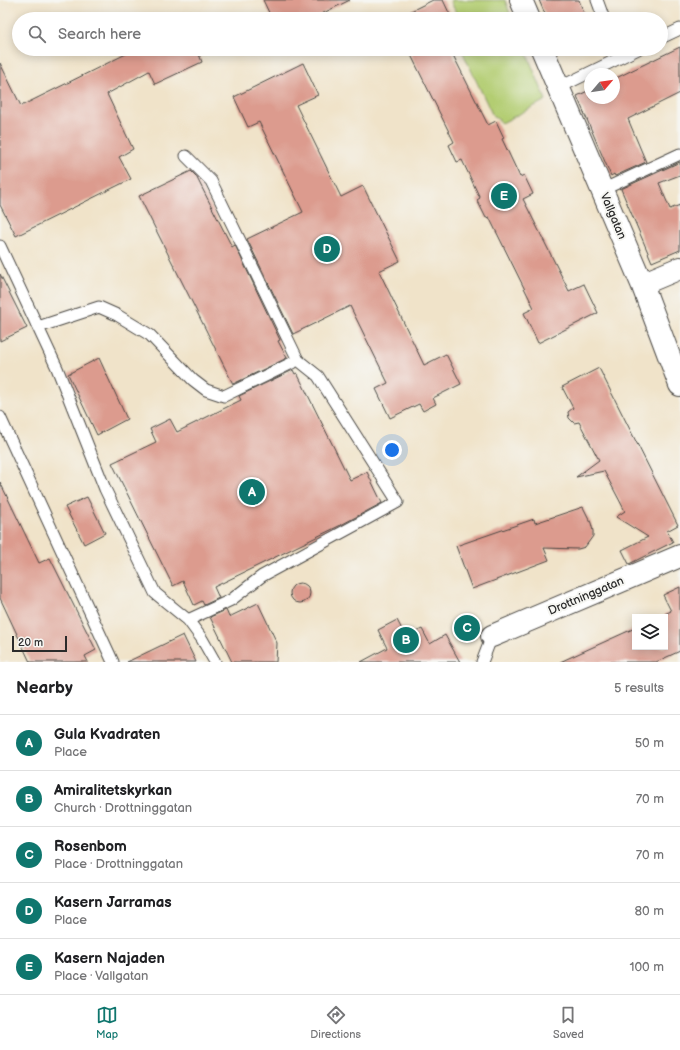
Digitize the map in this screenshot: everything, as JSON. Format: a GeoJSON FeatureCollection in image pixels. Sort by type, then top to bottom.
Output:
{"type":"FeatureCollection","features":[{"type":"Feature","properties":{"kind":"street"},"geometry":{"type":"LineString","coordinates":[[521,0],[526,12]]}},
{"type":"Feature","properties":{"kind":"street","name":"Vallgatan"},"geometry":{"type":"LineString","coordinates":[[545,56],[642,284],[680,385]]}},
{"type":"Feature","properties":{"kind":"street"},"geometry":{"type":"LineString","coordinates":[[642,284],[680,268]]}},
{"type":"Feature","properties":{"kind":"street","name":"Drottninggatan"},"geometry":{"type":"LineString","coordinates":[[492,636],[680,556]]}},
{"type":"Feature","properties":{"kind":"lane"},"geometry":{"type":"LineString","coordinates":[[597,0],[601,12]]}},
{"type":"Feature","properties":{"kind":"lane"},"geometry":{"type":"LineString","coordinates":[[668,35],[680,29]]}},
{"type":"Feature","properties":{"kind":"lane"},"geometry":{"type":"LineString","coordinates":[[558,88],[613,56]]}},
{"type":"Feature","properties":{"kind":"lane"},"geometry":{"type":"LineString","coordinates":[[602,190],[680,154]]}},
{"type":"Feature","properties":{"kind":"lane"},"geometry":{"type":"LineString","coordinates":[[186,156],[211,181],[298,360],[318,376],[398,502],[262,576],[231,600],[188,620]]}},
{"type":"Feature","properties":{"kind":"lane"},"geometry":{"type":"LineString","coordinates":[[0,246],[57,368],[105,489],[155,593],[188,620],[202,638],[215,662]]}},
{"type":"Feature","properties":{"kind":"lane"},"geometry":{"type":"LineString","coordinates":[[38,327],[100,307],[117,315],[150,335],[193,380],[206,390],[224,396],[298,360]]}},
{"type":"Feature","properties":{"kind":"lane"},"geometry":{"type":"LineString","coordinates":[[0,417],[113,662]]}},
{"type":"Feature","properties":{"kind":"lane"},"geometry":{"type":"LineString","coordinates":[[482,662],[492,636]]}},
{"type":"Feature","properties":{"kind":"green space"},"geometry":{"type":"Polygon","coordinates":[[[450,0],[505,0],[509,12],[456,12],[450,0]]]}},
{"type":"Feature","properties":{"kind":"green space"},"geometry":{"type":"Polygon","coordinates":[[[464,56],[528,56],[546,100],[502,123],[492,114],[464,56]]]}},
{"type":"Feature","properties":{"kind":"building"},"geometry":{"type":"Polygon","coordinates":[[[263,0],[350,0],[325,12],[269,12],[263,0]]]}},
{"type":"Feature","properties":{"kind":"building"},"geometry":{"type":"Polygon","coordinates":[[[433,0],[443,0],[449,12],[409,12],[433,0]]]}},
{"type":"Feature","properties":{"kind":"building"},"geometry":{"type":"Polygon","coordinates":[[[539,0],[579,0],[583,12],[544,12],[539,0]]]}},
{"type":"Feature","properties":{"kind":"building"},"geometry":{"type":"Polygon","coordinates":[[[680,47],[680,93],[628,119],[646,162],[615,176],[614,174],[611,176],[577,96],[584,93],[584,104],[620,104],[620,76],[661,56],[668,56],[668,53],[680,47]]]}},
{"type":"Feature","properties":{"kind":"building"},"geometry":{"type":"Polygon","coordinates":[[[122,56],[200,56],[202,62],[155,84],[149,71],[107,94],[133,149],[119,157],[131,179],[16,236],[0,205],[0,63],[21,106],[122,56]]]}},
{"type":"Feature","properties":{"kind":"building"},"geometry":{"type":"Polygon","coordinates":[[[411,56],[454,56],[488,125],[496,121],[504,138],[502,139],[520,177],[524,175],[533,194],[523,199],[569,291],[584,284],[598,313],[538,343],[524,313],[534,308],[489,217],[486,218],[477,200],[480,198],[462,160],[457,162],[449,145],[454,142],[411,56]]]}},
{"type":"Feature","properties":{"kind":"building"},"geometry":{"type":"Polygon","coordinates":[[[303,63],[318,95],[296,105],[341,197],[363,186],[400,261],[379,271],[424,365],[446,354],[461,384],[433,398],[436,404],[423,411],[419,404],[390,418],[376,389],[388,383],[350,306],[293,334],[247,239],[303,212],[259,122],[248,127],[234,97],[303,63]]]}},
{"type":"Feature","properties":{"kind":"building"},"geometry":{"type":"Polygon","coordinates":[[[680,162],[680,175],[659,183],[670,209],[680,205],[680,250],[652,262],[621,189],[680,162]]]}},
{"type":"Feature","properties":{"kind":"building"},"geometry":{"type":"Polygon","coordinates":[[[191,171],[196,176],[232,247],[235,245],[287,358],[233,384],[139,196],[191,171]]]}},
{"type":"Feature","properties":{"kind":"building"},"geometry":{"type":"Polygon","coordinates":[[[0,274],[27,328],[0,341],[0,274]]]}},
{"type":"Feature","properties":{"kind":"building"},"geometry":{"type":"Polygon","coordinates":[[[99,358],[127,419],[97,435],[68,374],[99,358]]]}},
{"type":"Feature","properties":{"kind":"building"},"geometry":{"type":"Polygon","coordinates":[[[599,368],[678,525],[667,531],[673,542],[629,564],[622,550],[648,537],[616,517],[625,511],[604,471],[576,477],[599,460],[579,422],[574,423],[569,418],[568,412],[573,408],[562,387],[599,368]]]}},
{"type":"Feature","properties":{"kind":"building"},"geometry":{"type":"Polygon","coordinates":[[[293,370],[295,374],[297,373],[350,480],[367,472],[382,503],[341,525],[214,587],[219,598],[204,605],[202,601],[194,605],[183,581],[173,586],[112,463],[156,442],[150,429],[170,419],[177,432],[241,400],[239,396],[293,370]]]}},
{"type":"Feature","properties":{"kind":"building"},"geometry":{"type":"Polygon","coordinates":[[[0,482],[39,563],[50,558],[96,650],[85,656],[88,662],[30,662],[0,598],[0,482]]]}},
{"type":"Feature","properties":{"kind":"building"},"geometry":{"type":"Polygon","coordinates":[[[87,497],[105,533],[84,544],[65,507],[87,497]]]}},
{"type":"Feature","properties":{"kind":"building"},"geometry":{"type":"Polygon","coordinates":[[[583,507],[591,523],[593,531],[593,536],[585,547],[578,549],[544,548],[549,560],[472,589],[456,546],[534,519],[535,523],[583,507]]]}},
{"type":"Feature","properties":{"kind":"building"},"geometry":{"type":"Polygon","coordinates":[[[296,583],[304,583],[310,589],[310,597],[304,603],[296,603],[290,597],[290,589],[296,583]]]}},
{"type":"Feature","properties":{"kind":"building"},"geometry":{"type":"Polygon","coordinates":[[[680,587],[680,651],[656,662],[560,662],[632,629],[632,650],[668,650],[668,614],[665,614],[671,611],[663,595],[680,587]]]}},
{"type":"Feature","properties":{"kind":"building"},"geometry":{"type":"Polygon","coordinates":[[[258,603],[277,643],[276,662],[232,662],[210,617],[226,610],[229,617],[258,603]]]}},
{"type":"Feature","properties":{"kind":"building"},"geometry":{"type":"Polygon","coordinates":[[[397,620],[406,637],[422,629],[430,644],[445,635],[460,662],[361,662],[387,648],[378,630],[397,620]]]}},
{"type":"Feature","properties":{"kind":"building"},"geometry":{"type":"Polygon","coordinates":[[[183,635],[196,662],[127,662],[183,635]]]}},
{"type":"Feature","properties":{"kind":"place","name":"Kasern Najaden"},"geometry":{"type":"Point","coordinates":[504,196]}},
{"type":"Feature","properties":{"kind":"place","name":"Kasern Jarramas"},"geometry":{"type":"Point","coordinates":[327,249]}},
{"type":"Feature","properties":{"kind":"place","name":"Gula Kvadraten"},"geometry":{"type":"Point","coordinates":[252,492]}},
{"type":"Feature","properties":{"kind":"place","name":"Rosenbom"},"geometry":{"type":"Point","coordinates":[467,628]}},
{"type":"Feature","properties":{"kind":"place","name":"Amiralitetskyrkan"},"geometry":{"type":"Point","coordinates":[406,640]}}]}
